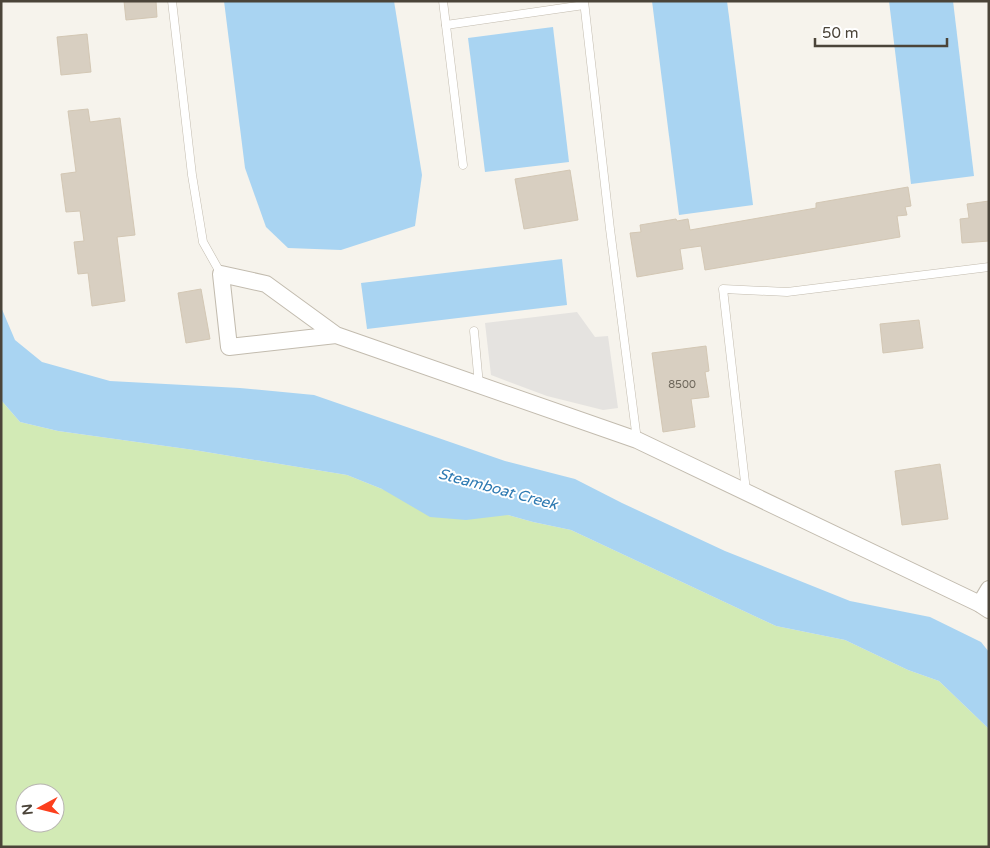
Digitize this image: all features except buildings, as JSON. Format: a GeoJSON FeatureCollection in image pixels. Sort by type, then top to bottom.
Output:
{"type":"FeatureCollection","features":[{"type":"Feature","properties":{"kind":"street"},"geometry":{"type":"LineString","coordinates":[[336,335],[229,347],[221,274],[266,284],[336,335],[637,440],[984,607],[989,590]]}},
{"type":"Feature","properties":{"kind":"lane"},"geometry":{"type":"LineString","coordinates":[[172,1],[192,175],[203,242],[221,274]]}},
{"type":"Feature","properties":{"kind":"lane"},"geometry":{"type":"LineString","coordinates":[[443,1],[463,165]]}},
{"type":"Feature","properties":{"kind":"lane"},"geometry":{"type":"LineString","coordinates":[[446,25],[584,3],[611,239],[637,440]]}},
{"type":"Feature","properties":{"kind":"lane"},"geometry":{"type":"LineString","coordinates":[[747,493],[723,289],[788,292],[989,267]]}},
{"type":"Feature","properties":{"kind":"lane"},"geometry":{"type":"LineString","coordinates":[[474,331],[479,385]]}},
{"type":"Feature","properties":{"kind":"green space"},"geometry":{"type":"Polygon","coordinates":[[[1,400],[20,422],[58,431],[194,450],[347,475],[382,489],[571,530],[776,626],[845,640],[908,670],[939,681],[989,729],[989,847],[1,847],[1,400]]]}},
{"type":"Feature","properties":{"kind":"shaded area"},"geometry":{"type":"Polygon","coordinates":[[[577,312],[595,337],[608,336],[618,408],[603,410],[547,396],[491,375],[485,323],[577,312]]]}},
{"type":"Feature","properties":{"kind":"water"},"geometry":{"type":"Polygon","coordinates":[[[224,1],[394,1],[422,175],[415,226],[341,250],[288,248],[266,227],[245,168],[224,1]]]}},
{"type":"Feature","properties":{"kind":"water"},"geometry":{"type":"Polygon","coordinates":[[[652,1],[727,1],[753,205],[679,215],[652,1]]]}},
{"type":"Feature","properties":{"kind":"water"},"geometry":{"type":"Polygon","coordinates":[[[889,1],[953,1],[974,176],[911,184],[889,1]]]}},
{"type":"Feature","properties":{"kind":"water"},"geometry":{"type":"Polygon","coordinates":[[[553,27],[569,162],[485,172],[468,38],[553,27]]]}},
{"type":"Feature","properties":{"kind":"water"},"geometry":{"type":"Polygon","coordinates":[[[562,259],[567,305],[367,329],[361,283],[562,259]]]}},
{"type":"Feature","properties":{"kind":"water","name":"Steamboat Creek"},"geometry":{"type":"Polygon","coordinates":[[[1,307],[15,340],[42,362],[110,381],[240,388],[314,395],[505,461],[575,479],[725,551],[850,601],[930,617],[981,642],[989,652],[989,729],[939,681],[908,670],[845,640],[776,626],[571,530],[508,515],[466,520],[430,517],[382,489],[347,475],[194,450],[58,431],[20,422],[1,400],[1,307]]]}}]}
